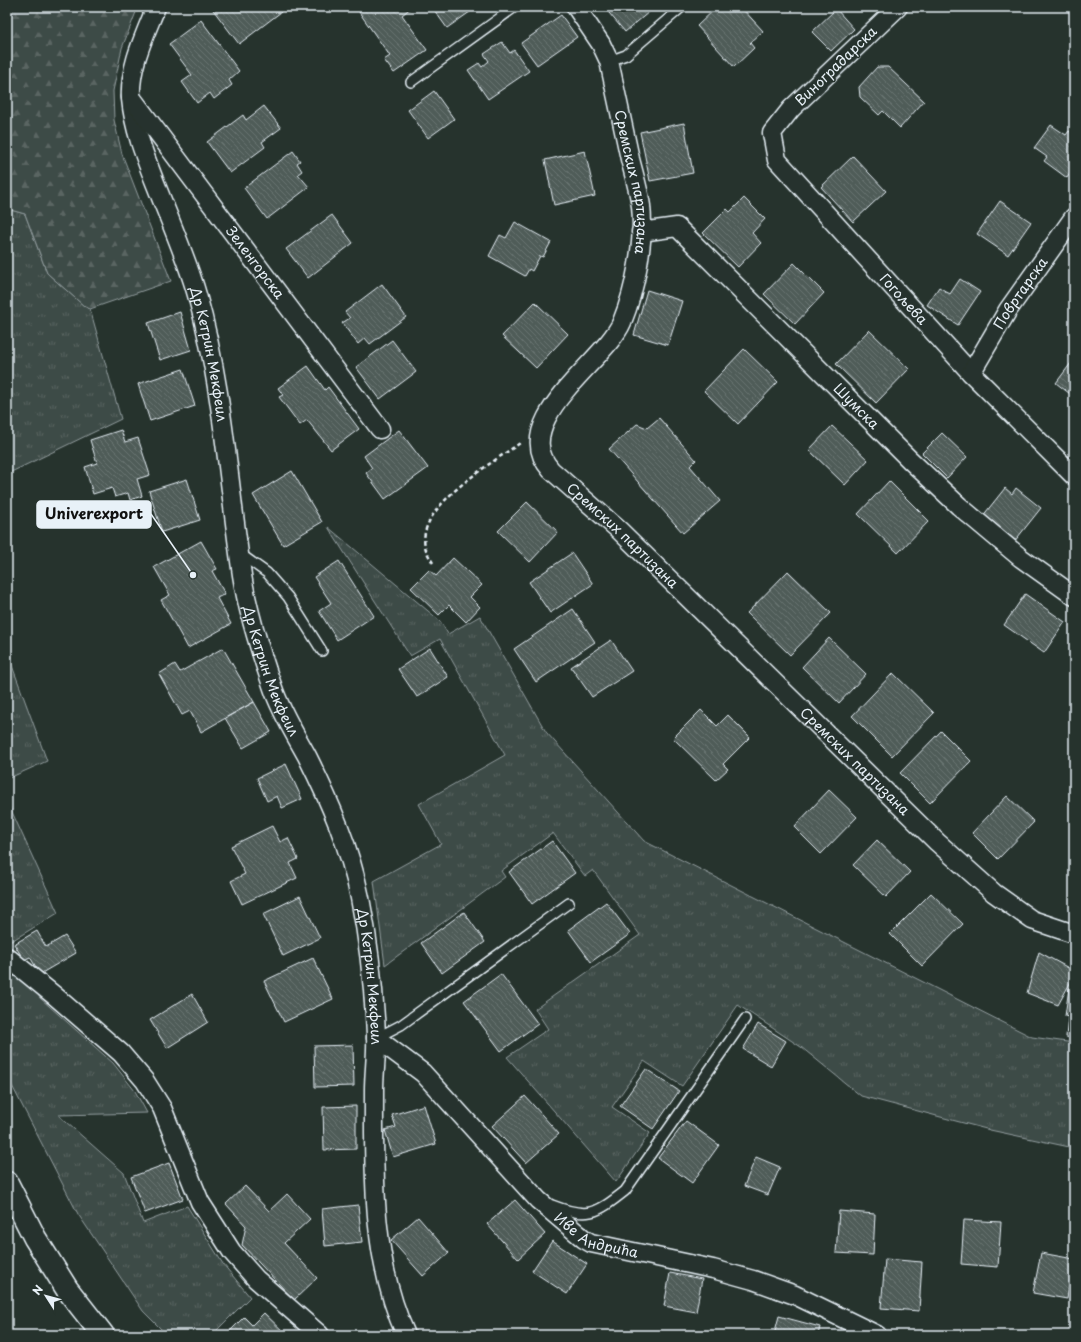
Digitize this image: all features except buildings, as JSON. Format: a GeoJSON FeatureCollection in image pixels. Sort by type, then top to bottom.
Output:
{"type":"FeatureCollection","features":[{"type":"Feature","properties":{"kind":"main road"},"geometry":{"type":"LineString","coordinates":[[7,1183],[35,1238],[63,1282],[103,1335]]}},
{"type":"Feature","properties":{"kind":"street","name":"Др Кетрин Мекфеил"},"geometry":{"type":"LineString","coordinates":[[156,7],[137,56],[132,79],[131,97],[134,122],[141,148],[197,294],[210,353],[222,420],[239,553],[253,628],[274,693],[320,782],[350,854],[360,898],[369,954],[376,1038],[374,1087],[378,1226],[385,1277],[406,1335]]}},
{"type":"Feature","properties":{"kind":"street","name":"Сремских партизана"},"geometry":{"type":"LineString","coordinates":[[576,7],[601,44],[609,61],[641,206],[641,232],[635,276],[628,306],[620,325],[610,342],[561,393],[544,425],[539,443],[539,451],[543,460],[551,470],[619,530],[937,842],[994,893],[1032,920],[1074,934]]}},
{"type":"Feature","properties":{"kind":"street","name":"Виноградарска"},"geometry":{"type":"LineString","coordinates":[[791,109],[898,7]]}},
{"type":"Feature","properties":{"kind":"street","name":"Зеленгорска"},"geometry":{"type":"LineString","coordinates":[[131,97],[380,429]]}},
{"type":"Feature","properties":{"kind":"street","name":"Гогољева"},"geometry":{"type":"LineString","coordinates":[[791,109],[772,133],[778,160],[971,372],[1074,476]]}},
{"type":"Feature","properties":{"kind":"street","name":"Повртарска"},"geometry":{"type":"LineString","coordinates":[[971,372],[1008,310],[1074,217]]}},
{"type":"Feature","properties":{"kind":"street","name":"Шумска"},"geometry":{"type":"LineString","coordinates":[[641,232],[677,227],[910,460],[959,506],[1021,558],[1074,596]]}},
{"type":"Feature","properties":{"kind":"street"},"geometry":{"type":"LineString","coordinates":[[7,957],[121,1053],[145,1081],[162,1108],[200,1202],[232,1252],[256,1280],[320,1335]]}},
{"type":"Feature","properties":{"kind":"street","name":"Иве Андрића"},"geometry":{"type":"LineString","coordinates":[[376,1038],[413,1064],[432,1082],[538,1200],[571,1229],[591,1243],[712,1268],[753,1280],[795,1295],[877,1335]]}},
{"type":"Feature","properties":{"kind":"lane"},"geometry":{"type":"LineString","coordinates":[[412,82],[514,7]]}},
{"type":"Feature","properties":{"kind":"lane"},"geometry":{"type":"LineString","coordinates":[[609,61],[626,55],[682,7]]}},
{"type":"Feature","properties":{"kind":"lane"},"geometry":{"type":"LineString","coordinates":[[239,553],[267,572],[288,596],[322,651]]}},
{"type":"Feature","properties":{"kind":"lane"},"geometry":{"type":"LineString","coordinates":[[376,1038],[401,1025],[569,903]]}},
{"type":"Feature","properties":{"kind":"lane"},"geometry":{"type":"LineString","coordinates":[[538,1200],[571,1212],[584,1214],[603,1208],[625,1191],[745,1019]]}},
{"type":"Feature","properties":{"kind":"path"},"geometry":{"type":"LineString","coordinates":[[433,563],[425,547],[426,524],[447,496],[544,425]]}},
{"type":"Feature","properties":{"kind":"green space"},"geometry":{"type":"Polygon","coordinates":[[[7,7],[138,7],[122,48],[113,91],[114,120],[122,154],[171,281],[90,309],[84,306],[47,273],[25,214],[7,209],[7,7]]]}},
{"type":"Feature","properties":{"kind":"green space"},"geometry":{"type":"Polygon","coordinates":[[[7,209],[25,214],[47,273],[84,306],[90,309],[121,419],[7,474],[7,209]]]}},
{"type":"Feature","properties":{"kind":"green space"},"geometry":{"type":"Polygon","coordinates":[[[328,527],[440,621],[448,634],[480,616],[546,732],[644,841],[1032,1037],[1074,1043],[1074,1148],[990,1130],[861,1096],[801,1047],[738,1005],[682,1086],[644,1061],[612,1107],[650,1133],[616,1182],[507,1057],[548,1029],[535,1009],[640,935],[593,870],[585,876],[553,833],[501,871],[505,877],[385,965],[374,881],[441,844],[419,804],[505,755],[440,639],[410,656],[328,527]]]}},
{"type":"Feature","properties":{"kind":"green space"},"geometry":{"type":"Polygon","coordinates":[[[7,652],[47,761],[7,779],[7,652]]]}},
{"type":"Feature","properties":{"kind":"green space"},"geometry":{"type":"Polygon","coordinates":[[[7,801],[58,913],[8,943],[40,998],[113,1063],[135,1091],[147,1113],[58,1115],[124,1173],[143,1223],[187,1206],[223,1264],[250,1297],[212,1335],[167,1335],[143,1311],[78,1214],[7,1076],[7,801]]]}},
{"type":"Feature","properties":{"kind":"place","name":"Univerexport"},"geometry":{"type":"Point","coordinates":[193,575]}}]}
